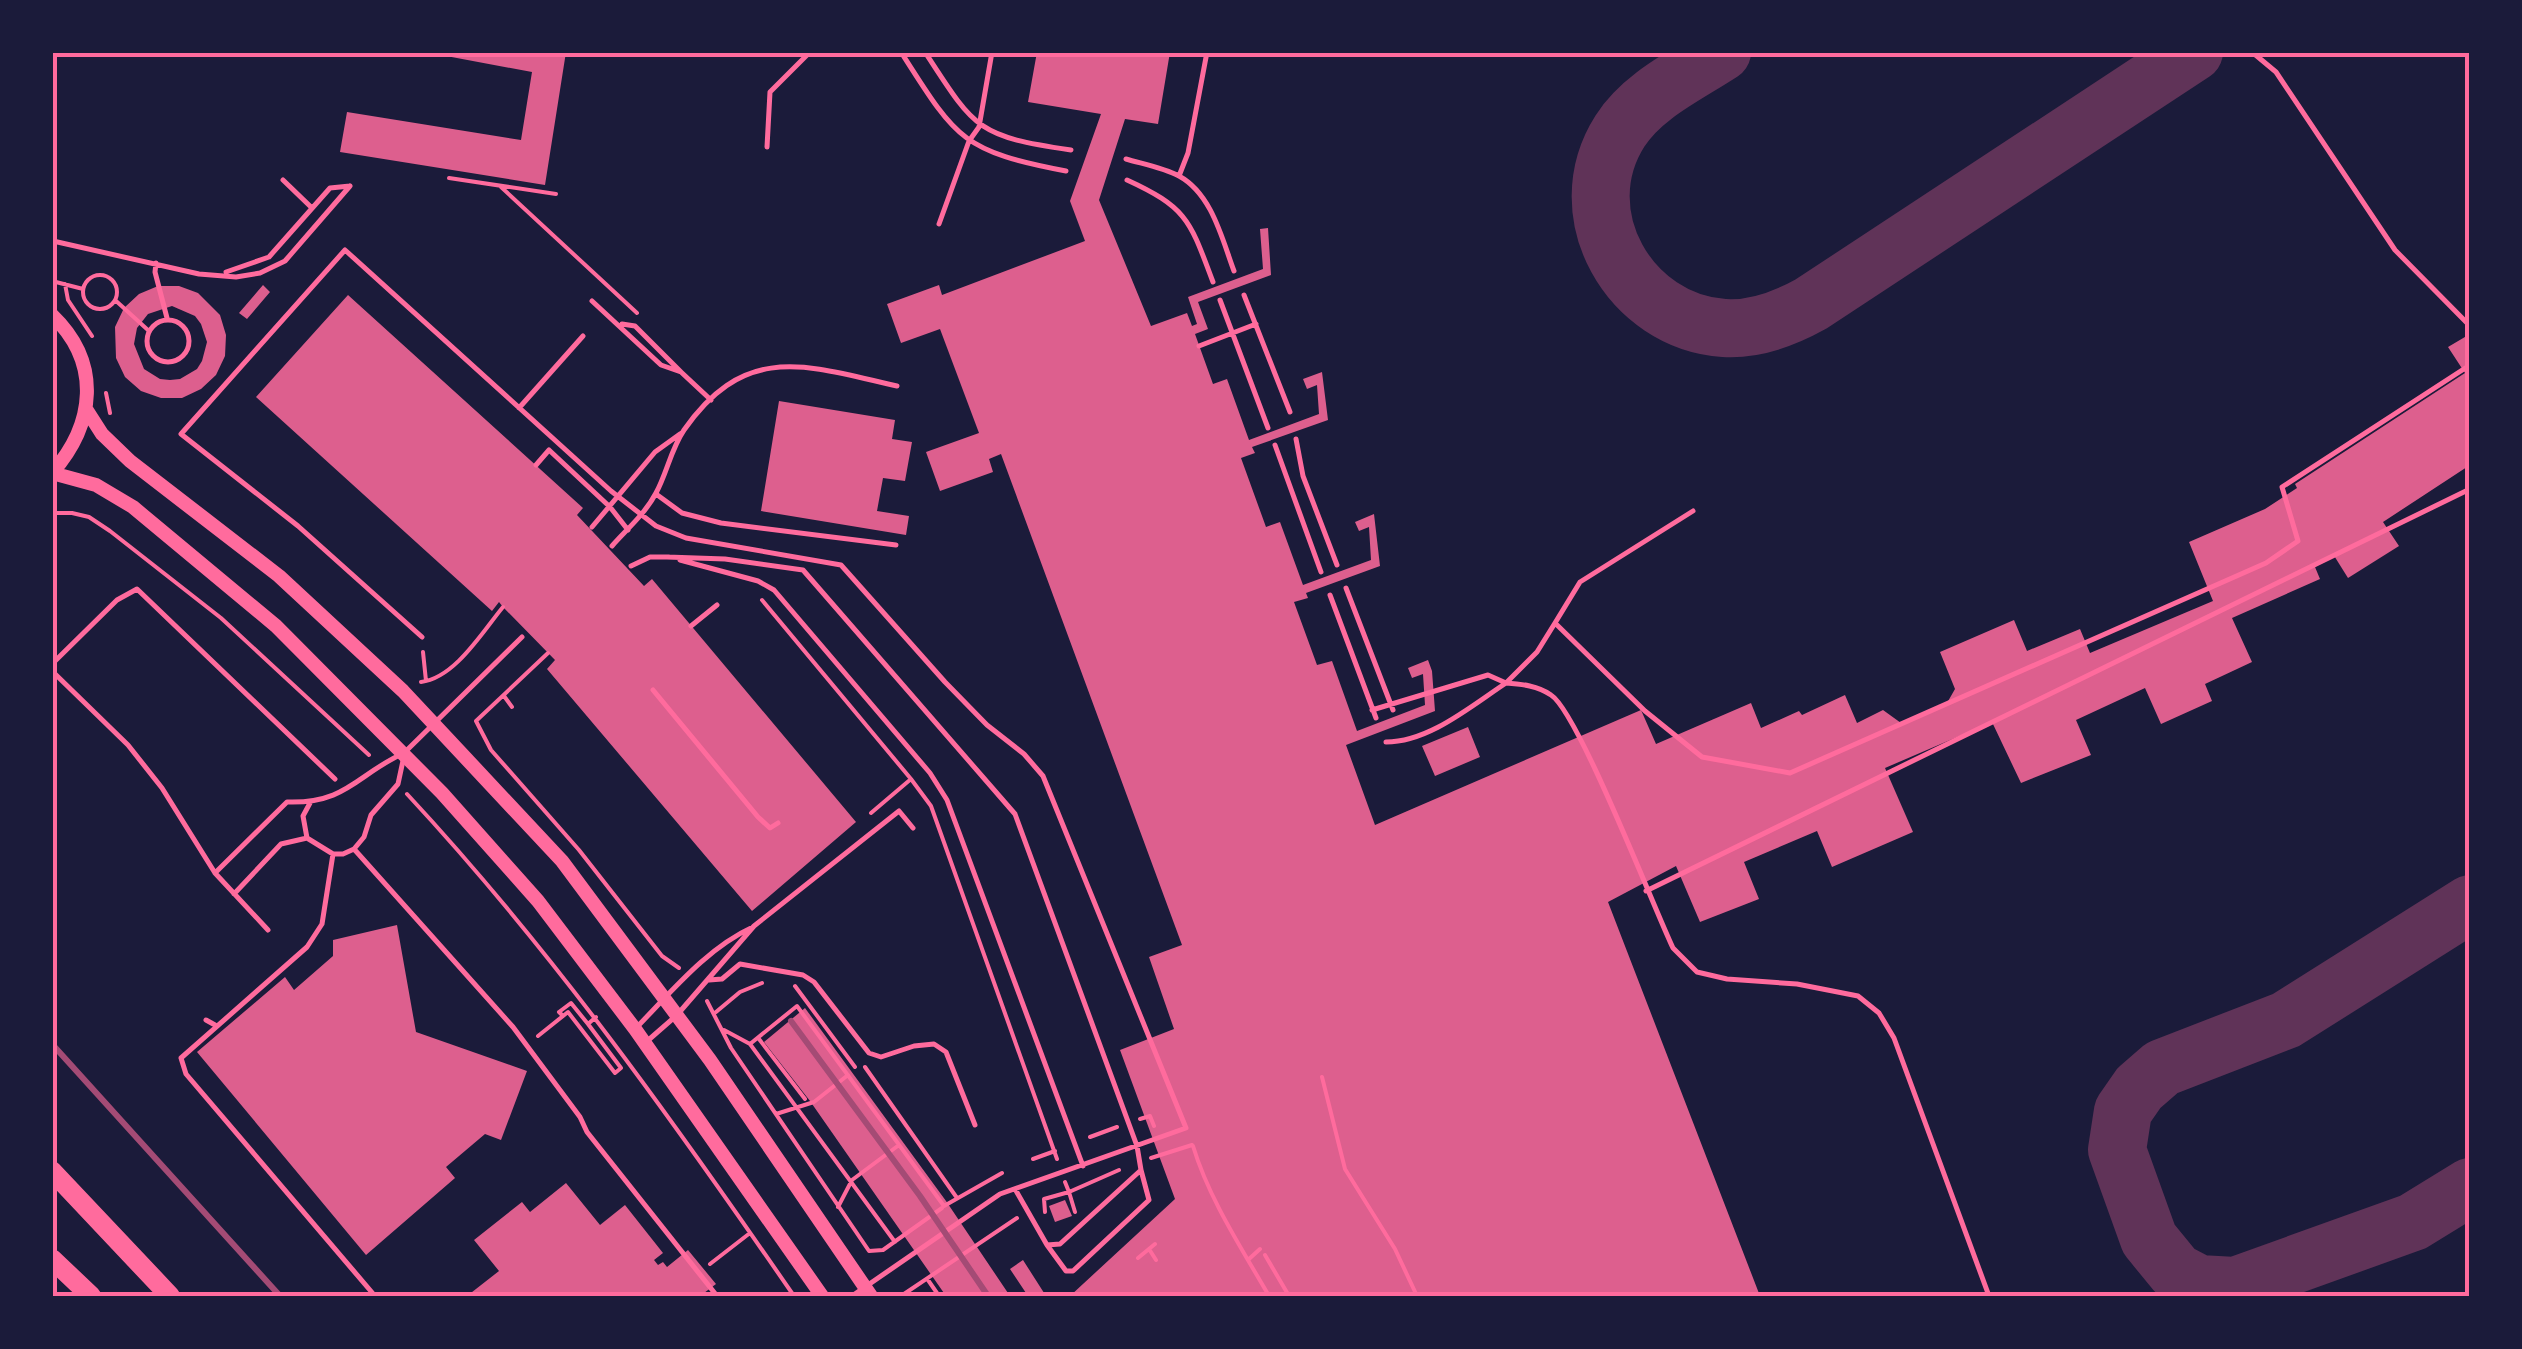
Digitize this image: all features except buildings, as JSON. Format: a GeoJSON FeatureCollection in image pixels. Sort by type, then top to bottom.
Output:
{"type":"FeatureCollection","features":[{"type":"Feature","properties":{"kind":"highway"},"geometry":{"type":"LineString","coordinates":[[52,1171],[170,1296]]}},
{"type":"Feature","properties":{"kind":"highway"},"geometry":{"type":"LineString","coordinates":[[52,1259],[91,1296]]}},
{"type":"Feature","properties":{"kind":"street"},"geometry":{"type":"LineString","coordinates":[[52,316],[67,330],[80,354],[87,381],[86,409],[74,444],[52,474],[96,485],[133,508],[276,626],[404,754],[538,901],[635,1029],[822,1296]]}},
{"type":"Feature","properties":{"kind":"street"},"geometry":{"type":"LineString","coordinates":[[86,409],[102,434],[130,461],[279,576],[435,723],[562,861],[677,1015],[863,1294]]}},
{"type":"Feature","properties":{"kind":"lane"},"geometry":{"type":"LineString","coordinates":[[767,147],[770,92],[810,52]]}},
{"type":"Feature","properties":{"kind":"lane"},"geometry":{"type":"LineString","coordinates":[[901,52],[935,105],[970,142],[1006,159],[1066,171]]}},
{"type":"Feature","properties":{"kind":"lane"},"geometry":{"type":"LineString","coordinates":[[925,52],[979,126],[1012,141],[1072,150]]}},
{"type":"Feature","properties":{"kind":"lane"},"geometry":{"type":"LineString","coordinates":[[939,224],[979,126],[992,52]]}},
{"type":"Feature","properties":{"kind":"lane"},"geometry":{"type":"LineString","coordinates":[[1180,176],[1207,52]]}},
{"type":"Feature","properties":{"kind":"lane"},"geometry":{"type":"LineString","coordinates":[[2252,52],[2276,72],[2394,250],[2470,326]]}},
{"type":"Feature","properties":{"kind":"lane"},"geometry":{"type":"LineString","coordinates":[[1126,159],[1180,176],[1209,206],[1234,271]]}},
{"type":"Feature","properties":{"kind":"lane"},"geometry":{"type":"LineString","coordinates":[[282,180],[312,208]]}},
{"type":"Feature","properties":{"kind":"lane"},"geometry":{"type":"LineString","coordinates":[[1127,180],[1177,207],[1191,224],[1213,282]]}},
{"type":"Feature","properties":{"kind":"lane"},"geometry":{"type":"LineString","coordinates":[[53,243],[200,274],[236,276],[260,273],[284,261],[350,186],[330,188],[270,258],[224,274]]}},
{"type":"Feature","properties":{"kind":"lane"},"geometry":{"type":"LineString","coordinates":[[422,637],[298,526],[181,434],[345,250],[641,516],[686,538],[841,565],[945,682],[987,725],[1024,754],[1042,776],[1186,1128],[1000,1194],[863,1294]]}},
{"type":"Feature","properties":{"kind":"lane"},"geometry":{"type":"LineString","coordinates":[[156,263],[167,319]]}},
{"type":"Feature","properties":{"kind":"lane"},"geometry":{"type":"LineString","coordinates":[[1244,295],[1290,412]]}},
{"type":"Feature","properties":{"kind":"lane"},"geometry":{"type":"LineString","coordinates":[[1220,300],[1268,428]]}},
{"type":"Feature","properties":{"kind":"lane"},"geometry":{"type":"LineString","coordinates":[[592,301],[662,365],[682,372]]}},
{"type":"Feature","properties":{"kind":"lane"},"geometry":{"type":"LineString","coordinates":[[167,319],[178,321],[190,339],[188,350],[180,359],[170,362],[158,360],[146,342],[148,330],[167,319]]}},
{"type":"Feature","properties":{"kind":"lane"},"geometry":{"type":"LineString","coordinates":[[619,324],[635,326],[711,400]]}},
{"type":"Feature","properties":{"kind":"lane"},"geometry":{"type":"LineString","coordinates":[[1199,346],[1256,324]]}},
{"type":"Feature","properties":{"kind":"lane"},"geometry":{"type":"LineString","coordinates":[[518,408],[583,336]]}},
{"type":"Feature","properties":{"kind":"lane"},"geometry":{"type":"LineString","coordinates":[[1556,623],[1645,711],[1702,757],[1790,773],[2266,563],[2298,541],[2282,487],[2470,365]]}},
{"type":"Feature","properties":{"kind":"lane"},"geometry":{"type":"LineString","coordinates":[[592,527],[655,452],[682,432],[711,400],[764,366],[816,368],[897,386]]}},
{"type":"Feature","properties":{"kind":"lane"},"geometry":{"type":"LineString","coordinates":[[612,546],[656,494],[682,432]]}},
{"type":"Feature","properties":{"kind":"lane"},"geometry":{"type":"LineString","coordinates":[[1296,440],[1303,476],[1337,565]]}},
{"type":"Feature","properties":{"kind":"lane"},"geometry":{"type":"LineString","coordinates":[[1275,445],[1321,572]]}},
{"type":"Feature","properties":{"kind":"lane"},"geometry":{"type":"LineString","coordinates":[[536,465],[549,450],[610,507],[628,530]]}},
{"type":"Feature","properties":{"kind":"lane"},"geometry":{"type":"LineString","coordinates":[[1646,891],[2470,489]]}},
{"type":"Feature","properties":{"kind":"lane"},"geometry":{"type":"LineString","coordinates":[[656,494],[682,513],[721,523],[896,545]]}},
{"type":"Feature","properties":{"kind":"lane"},"geometry":{"type":"LineString","coordinates":[[1386,742],[1404,742],[1457,715],[1506,683],[1538,652],[1580,582],[1692,511]]}},
{"type":"Feature","properties":{"kind":"lane"},"geometry":{"type":"LineString","coordinates":[[631,566],[650,558],[667,557],[726,559],[803,570],[1015,814],[1137,1146],[1149,1200],[1073,1270],[1066,1271],[1015,1189]]}},
{"type":"Feature","properties":{"kind":"lane"},"geometry":{"type":"LineString","coordinates":[[667,557],[758,581],[774,590],[930,773],[947,800],[1083,1166]]}},
{"type":"Feature","properties":{"kind":"lane"},"geometry":{"type":"LineString","coordinates":[[1346,588],[1392,707]]}},
{"type":"Feature","properties":{"kind":"lane"},"geometry":{"type":"LineString","coordinates":[[268,930],[214,873],[162,788],[128,745],[52,668],[117,600],[136,589],[334,779]]}},
{"type":"Feature","properties":{"kind":"lane"},"geometry":{"type":"LineString","coordinates":[[1330,595],[1376,718]]}},
{"type":"Feature","properties":{"kind":"lane"},"geometry":{"type":"LineString","coordinates":[[691,626],[717,605]]}},
{"type":"Feature","properties":{"kind":"lane"},"geometry":{"type":"LineString","coordinates":[[214,873],[287,802],[310,802],[352,788],[379,764],[404,754],[522,637]]}},
{"type":"Feature","properties":{"kind":"lane"},"geometry":{"type":"LineString","coordinates":[[1372,710],[1392,707],[1488,674],[1506,683],[1528,684],[1554,696],[1578,733],[1672,948],[1697,972],[1858,996],[1879,1013],[1894,1038],[1989,1296]]}},
{"type":"Feature","properties":{"kind":"lane"},"geometry":{"type":"LineString","coordinates":[[653,690],[758,817],[770,828],[778,823]]}},
{"type":"Feature","properties":{"kind":"lane"},"geometry":{"type":"LineString","coordinates":[[234,894],[281,844],[307,838],[333,854],[354,849],[364,837],[371,814],[398,784],[404,754]]}},
{"type":"Feature","properties":{"kind":"lane"},"geometry":{"type":"LineString","coordinates":[[307,838],[303,816],[310,802]]}},
{"type":"Feature","properties":{"kind":"lane"},"geometry":{"type":"LineString","coordinates":[[645,1043],[710,980],[754,926],[899,811],[912,828]]}},
{"type":"Feature","properties":{"kind":"lane"},"geometry":{"type":"LineString","coordinates":[[354,849],[526,1044],[587,1132],[717,1296]]}},
{"type":"Feature","properties":{"kind":"lane"},"geometry":{"type":"LineString","coordinates":[[333,854],[322,924],[307,947],[181,1058],[186,1074],[374,1296]]}},
{"type":"Feature","properties":{"kind":"lane"},"geometry":{"type":"LineString","coordinates":[[635,1029],[687,974],[740,932],[754,926]]}},
{"type":"Feature","properties":{"kind":"lane"},"geometry":{"type":"LineString","coordinates":[[710,980],[722,979],[740,964],[803,975],[814,982],[870,1053],[882,1058],[914,1046],[934,1044],[946,1052],[975,1125]]}},
{"type":"Feature","properties":{"kind":"lane"},"geometry":{"type":"LineString","coordinates":[[206,1020],[215,1026]]}},
{"type":"Feature","properties":{"kind":"lane"},"geometry":{"type":"LineString","coordinates":[[1047,1245],[1060,1244],[1142,1170]]}},
{"type":"Feature","properties":{"kind":"path"},"geometry":{"type":"LineString","coordinates":[[449,178],[556,194]]}},
{"type":"Feature","properties":{"kind":"path"},"geometry":{"type":"LineString","coordinates":[[500,186],[648,324]]}},
{"type":"Feature","properties":{"kind":"path"},"geometry":{"type":"LineString","coordinates":[[115,300],[102,309],[92,307],[84,299],[84,289],[92,277],[108,278],[115,285],[115,300],[148,330]]}},
{"type":"Feature","properties":{"kind":"path"},"geometry":{"type":"LineString","coordinates":[[52,281],[84,289]]}},
{"type":"Feature","properties":{"kind":"path"},"geometry":{"type":"LineString","coordinates":[[65,284],[68,300],[98,348]]}},
{"type":"Feature","properties":{"kind":"path"},"geometry":{"type":"LineString","coordinates":[[106,384],[116,425]]}},
{"type":"Feature","properties":{"kind":"path"},"geometry":{"type":"LineString","coordinates":[[52,513],[89,518],[124,542],[221,618],[379,764]]}},
{"type":"Feature","properties":{"kind":"path"},"geometry":{"type":"LineString","coordinates":[[758,595],[931,806],[1077,1217]]}},
{"type":"Feature","properties":{"kind":"path"},"geometry":{"type":"LineString","coordinates":[[415,680],[433,680],[449,668],[504,607]]}},
{"type":"Feature","properties":{"kind":"path"},"geometry":{"type":"LineString","coordinates":[[422,637],[426,681]]}},
{"type":"Feature","properties":{"kind":"path"},"geometry":{"type":"LineString","coordinates":[[548,653],[476,721],[491,750],[578,850],[662,956],[687,974]]}},
{"type":"Feature","properties":{"kind":"path"},"geometry":{"type":"LineString","coordinates":[[504,696],[512,707]]}},
{"type":"Feature","properties":{"kind":"path"},"geometry":{"type":"LineString","coordinates":[[859,824],[911,779]]}},
{"type":"Feature","properties":{"kind":"path"},"geometry":{"type":"LineString","coordinates":[[398,784],[520,920],[596,1018],[794,1296]]}},
{"type":"Feature","properties":{"kind":"path"},"geometry":{"type":"LineString","coordinates":[[715,1012],[740,992],[771,981]]}},
{"type":"Feature","properties":{"kind":"path"},"geometry":{"type":"LineString","coordinates":[[782,983],[810,995],[840,1034]]}},
{"type":"Feature","properties":{"kind":"path"},"geometry":{"type":"LineString","coordinates":[[794,985],[854,1067]]}},
{"type":"Feature","properties":{"kind":"path"},"geometry":{"type":"LineString","coordinates":[[698,989],[715,1012],[731,1048],[869,1251],[882,1250],[944,1206],[1002,1173]]}},
{"type":"Feature","properties":{"kind":"path"},"geometry":{"type":"LineString","coordinates":[[750,1044],[804,1000]]}},
{"type":"Feature","properties":{"kind":"path"},"geometry":{"type":"LineString","coordinates":[[526,1044],[563,1016],[568,1012],[614,1073],[622,1068],[571,1003],[559,1012],[563,1016]]}},
{"type":"Feature","properties":{"kind":"path"},"geometry":{"type":"LineString","coordinates":[[797,1006],[896,1147],[944,1206]]}},
{"type":"Feature","properties":{"kind":"path"},"geometry":{"type":"LineString","coordinates":[[588,1024],[596,1018]]}},
{"type":"Feature","properties":{"kind":"path"},"geometry":{"type":"LineString","coordinates":[[722,1028],[750,1044],[895,1242]]}},
{"type":"Feature","properties":{"kind":"path"},"geometry":{"type":"LineString","coordinates":[[758,1038],[805,1099]]}},
{"type":"Feature","properties":{"kind":"path"},"geometry":{"type":"LineString","coordinates":[[860,1059],[958,1198]]}},
{"type":"Feature","properties":{"kind":"path"},"geometry":{"type":"LineString","coordinates":[[776,1114],[800,1109],[848,1075]]}},
{"type":"Feature","properties":{"kind":"path"},"geometry":{"type":"LineString","coordinates":[[1322,1077],[1345,1168],[1395,1249],[1417,1296]]}},
{"type":"Feature","properties":{"kind":"path"},"geometry":{"type":"LineString","coordinates":[[1090,1137],[1113,1129]]}},
{"type":"Feature","properties":{"kind":"path"},"geometry":{"type":"LineString","coordinates":[[900,1296],[1012,1220],[1046,1211],[1044,1200],[1192,1144],[1200,1170],[1269,1296]]}},
{"type":"Feature","properties":{"kind":"path"},"geometry":{"type":"LineString","coordinates":[[838,1206],[852,1180],[896,1147]]}},
{"type":"Feature","properties":{"kind":"path"},"geometry":{"type":"LineString","coordinates":[[1033,1159],[1056,1151]]}},
{"type":"Feature","properties":{"kind":"path"},"geometry":{"type":"LineString","coordinates":[[728,1250],[750,1232]]}},
{"type":"Feature","properties":{"kind":"path"},"geometry":{"type":"LineString","coordinates":[[1138,1258],[1155,1244]]}},
{"type":"Feature","properties":{"kind":"path"},"geometry":{"type":"LineString","coordinates":[[1148,1249],[1156,1260]]}},
{"type":"Feature","properties":{"kind":"path"},"geometry":{"type":"LineString","coordinates":[[1249,1260],[1260,1249]]}},
{"type":"Feature","properties":{"kind":"path"},"geometry":{"type":"LineString","coordinates":[[1265,1255],[1289,1296]]}},
{"type":"Feature","properties":{"kind":"path"},"geometry":{"type":"LineString","coordinates":[[928,1279],[939,1296]]}},
{"type":"Feature","properties":{"kind":"taxiway"},"geometry":{"type":"LineString","coordinates":[[1722,52],[1666,87],[1630,118],[1605,163],[1601,196],[1605,228],[1617,258],[1636,285],[1661,306],[1690,321],[1724,328],[1769,322],[1811,304],[2194,52]]}},
{"type":"Feature","properties":{"kind":"taxiway"},"geometry":{"type":"LineString","coordinates":[[2470,904],[2286,1020],[2162,1068],[2139,1088],[2123,1111],[2117,1150],[2149,1239],[2176,1272],[2199,1284],[2235,1286],[2413,1222],[2470,1187]]}},
{"type":"Feature","properties":{"kind":"railway"},"geometry":{"type":"LineString","coordinates":[[791,1021],[988,1296]]}},
{"type":"Feature","properties":{"kind":"railway"},"geometry":{"type":"LineString","coordinates":[[52,1044],[280,1296]]}}]}
